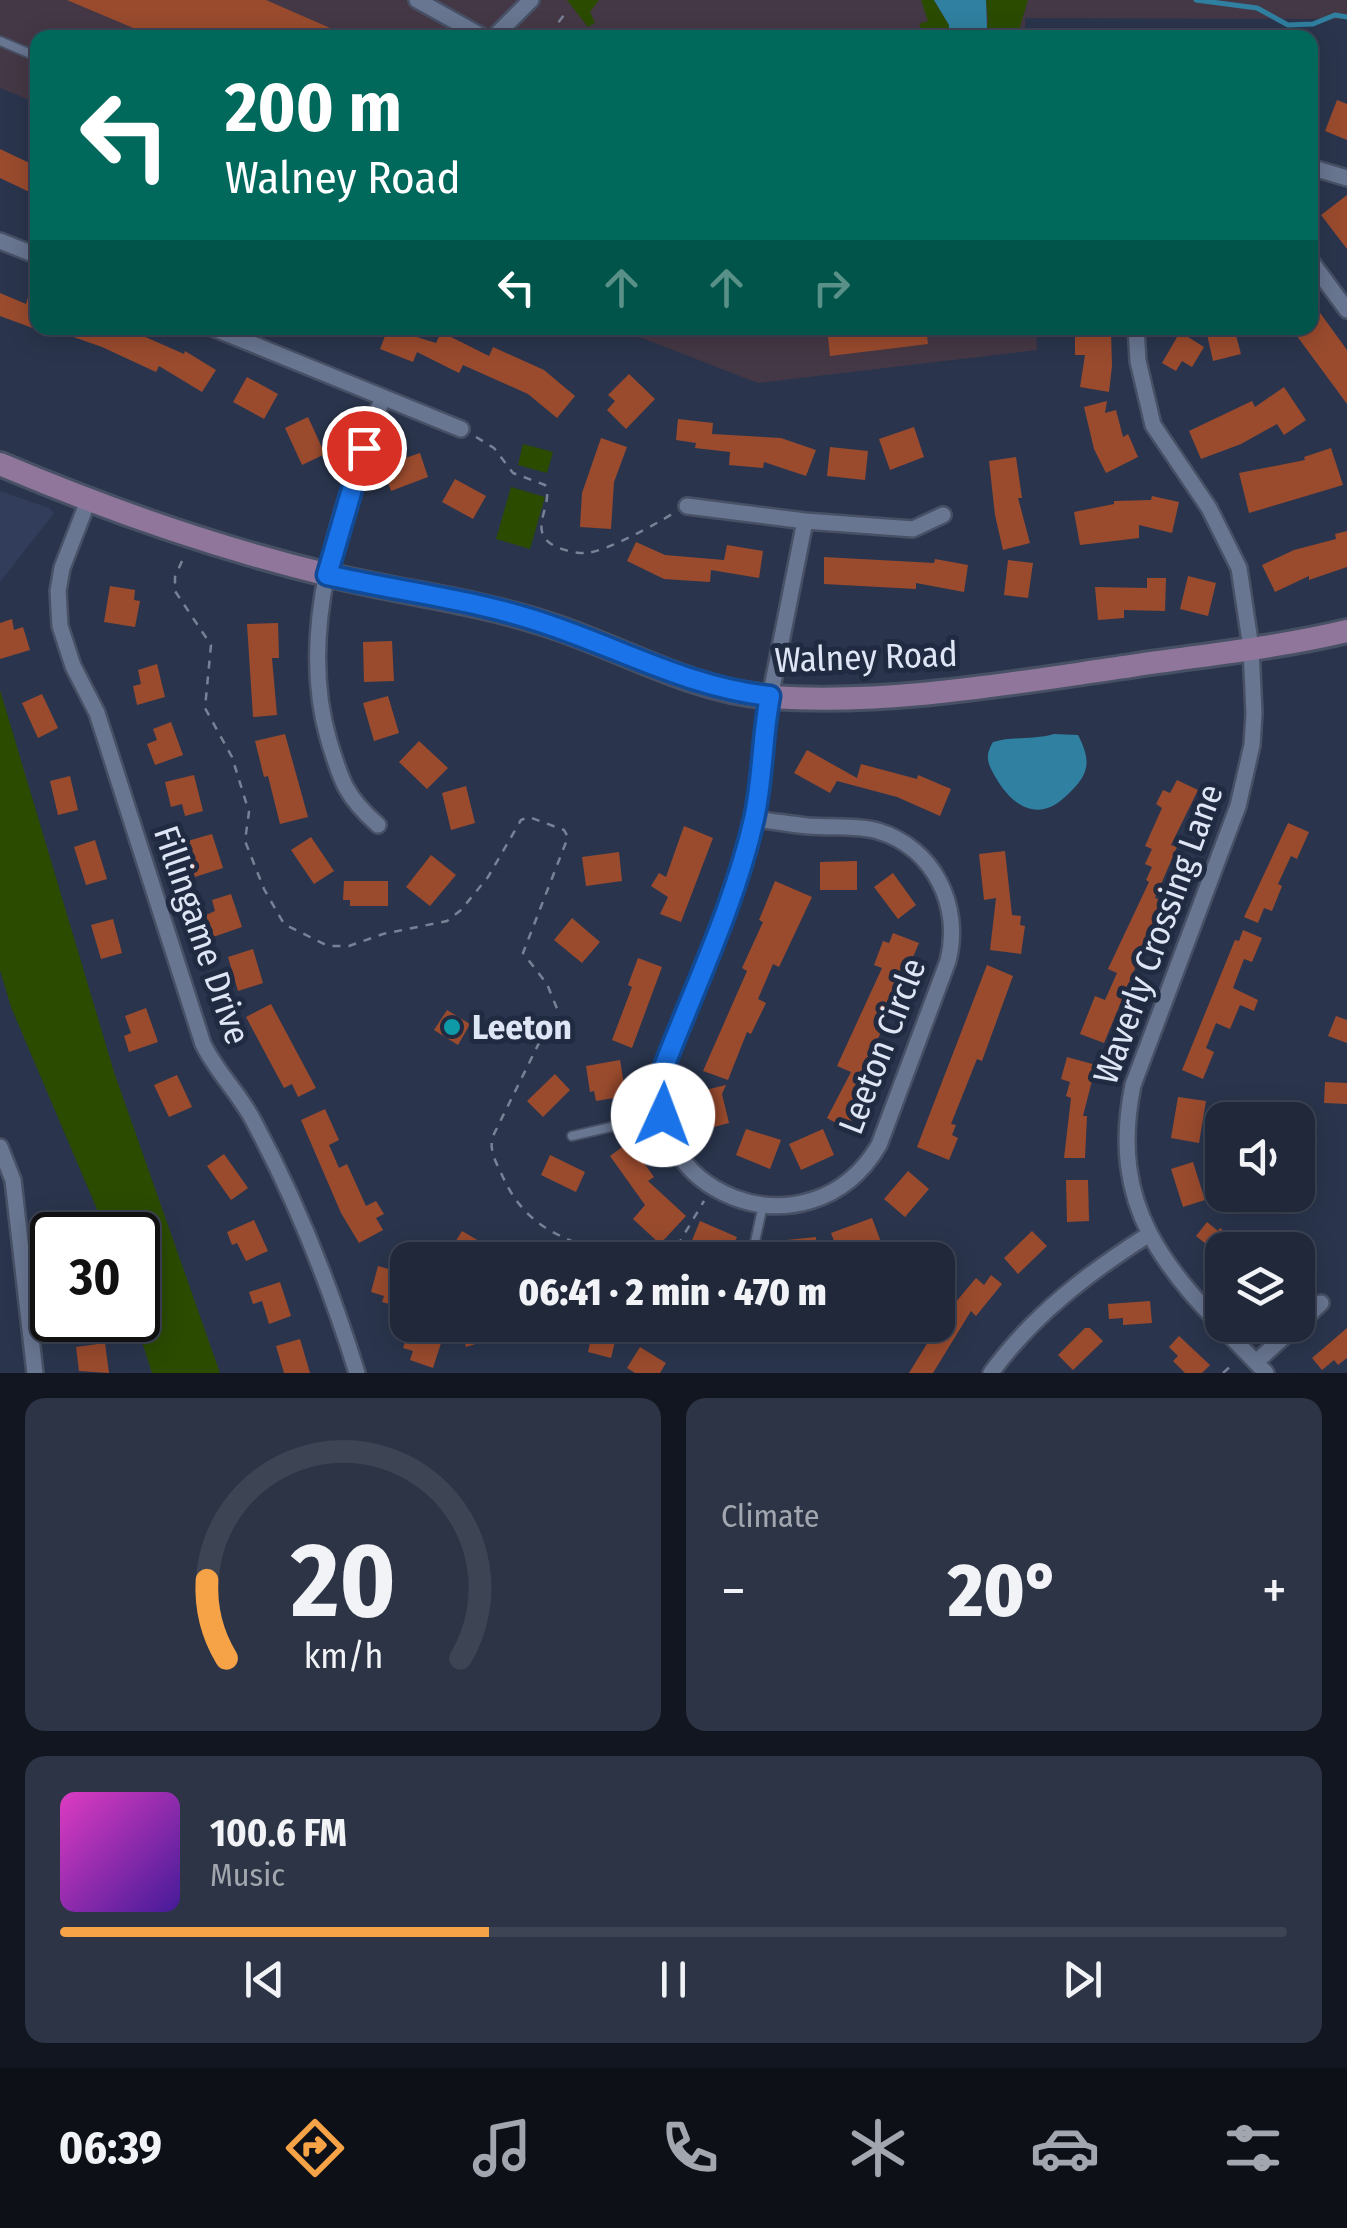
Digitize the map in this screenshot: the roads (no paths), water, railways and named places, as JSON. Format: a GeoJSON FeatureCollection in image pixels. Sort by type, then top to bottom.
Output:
{"type":"FeatureCollection","features":[{"type":"Feature","properties":{"kind":"main road","name":"Walney Road"},"geometry":{"type":"LineString","coordinates":[[0,464],[88,500],[327,575],[552,625],[694,681],[741,693],[844,698],[996,686],[1347,631]]}},
{"type":"Feature","properties":{"kind":"street"},"geometry":{"type":"LineString","coordinates":[[417,0],[471,30]]}},
{"type":"Feature","properties":{"kind":"street"},"geometry":{"type":"LineString","coordinates":[[502,30],[531,0]]}},
{"type":"Feature","properties":{"kind":"street"},"geometry":{"type":"LineString","coordinates":[[1318,169],[1347,178]]}},
{"type":"Feature","properties":{"kind":"street"},"geometry":{"type":"LineString","coordinates":[[0,241],[30,253]]}},
{"type":"Feature","properties":{"kind":"street"},"geometry":{"type":"LineString","coordinates":[[1318,271],[1347,310]]}},
{"type":"Feature","properties":{"kind":"street"},"geometry":{"type":"LineString","coordinates":[[231,335],[461,429]]}},
{"type":"Feature","properties":{"kind":"street","name":"Waverly Crossing Lane"},"geometry":{"type":"LineString","coordinates":[[1136,335],[1138,361],[1153,425],[1209,508],[1239,568],[1251,648],[1254,713],[1246,776],[1133,1084],[1127,1112],[1128,1167],[1148,1235],[1183,1282],[1261,1367]]}},
{"type":"Feature","properties":{"kind":"street"},"geometry":{"type":"LineString","coordinates":[[378,825],[345,791],[320,712],[315,661],[327,575],[354,473],[383,397]]}},
{"type":"Feature","properties":{"kind":"street","name":"Fillingame Drive"},"geometry":{"type":"LineString","coordinates":[[88,500],[62,568],[58,610],[65,644],[97,713],[203,1044],[253,1120],[309,1238],[332,1291],[357,1373]]}},
{"type":"Feature","properties":{"kind":"street"},"geometry":{"type":"LineString","coordinates":[[687,506],[805,521],[913,528],[943,515]]}},
{"type":"Feature","properties":{"kind":"street","name":"Leeton Circle"},"geometry":{"type":"LineString","coordinates":[[754,818],[862,828],[895,838],[932,870],[947,898],[952,930],[952,945],[942,976],[879,1145],[868,1164],[854,1180],[824,1198],[785,1207],[763,1206],[728,1195],[691,1170],[669,1138],[660,1086],[665,1064],[738,877],[754,818],[763,733],[805,521]]}},
{"type":"Feature","properties":{"kind":"street"},"geometry":{"type":"LineString","coordinates":[[0,1147],[13,1180],[35,1373]]}},
{"type":"Feature","properties":{"kind":"street"},"geometry":{"type":"LineString","coordinates":[[990,1373],[1050,1306],[1148,1235]]}},
{"type":"Feature","properties":{"kind":"street"},"geometry":{"type":"LineString","coordinates":[[1315,1308],[1321,1303]]}},
{"type":"Feature","properties":{"kind":"street"},"geometry":{"type":"LineString","coordinates":[[1261,1367],[1282,1342]]}},
{"type":"Feature","properties":{"kind":"lane"},"geometry":{"type":"LineString","coordinates":[[0,41],[30,54]]}},
{"type":"Feature","properties":{"kind":"lane"},"geometry":{"type":"LineString","coordinates":[[572,1136],[663,1115]]}},
{"type":"Feature","properties":{"kind":"lane"},"geometry":{"type":"LineString","coordinates":[[755,1242],[763,1206]]}},
{"type":"Feature","properties":{"kind":"waterway"},"geometry":{"type":"LineString","coordinates":[[1196,0],[1257,8],[1288,25],[1313,24],[1335,15],[1347,17]]}},
{"type":"Feature","properties":{"kind":"place","name":"Leeton"},"geometry":{"type":"Point","coordinates":[452,1027]}}]}
